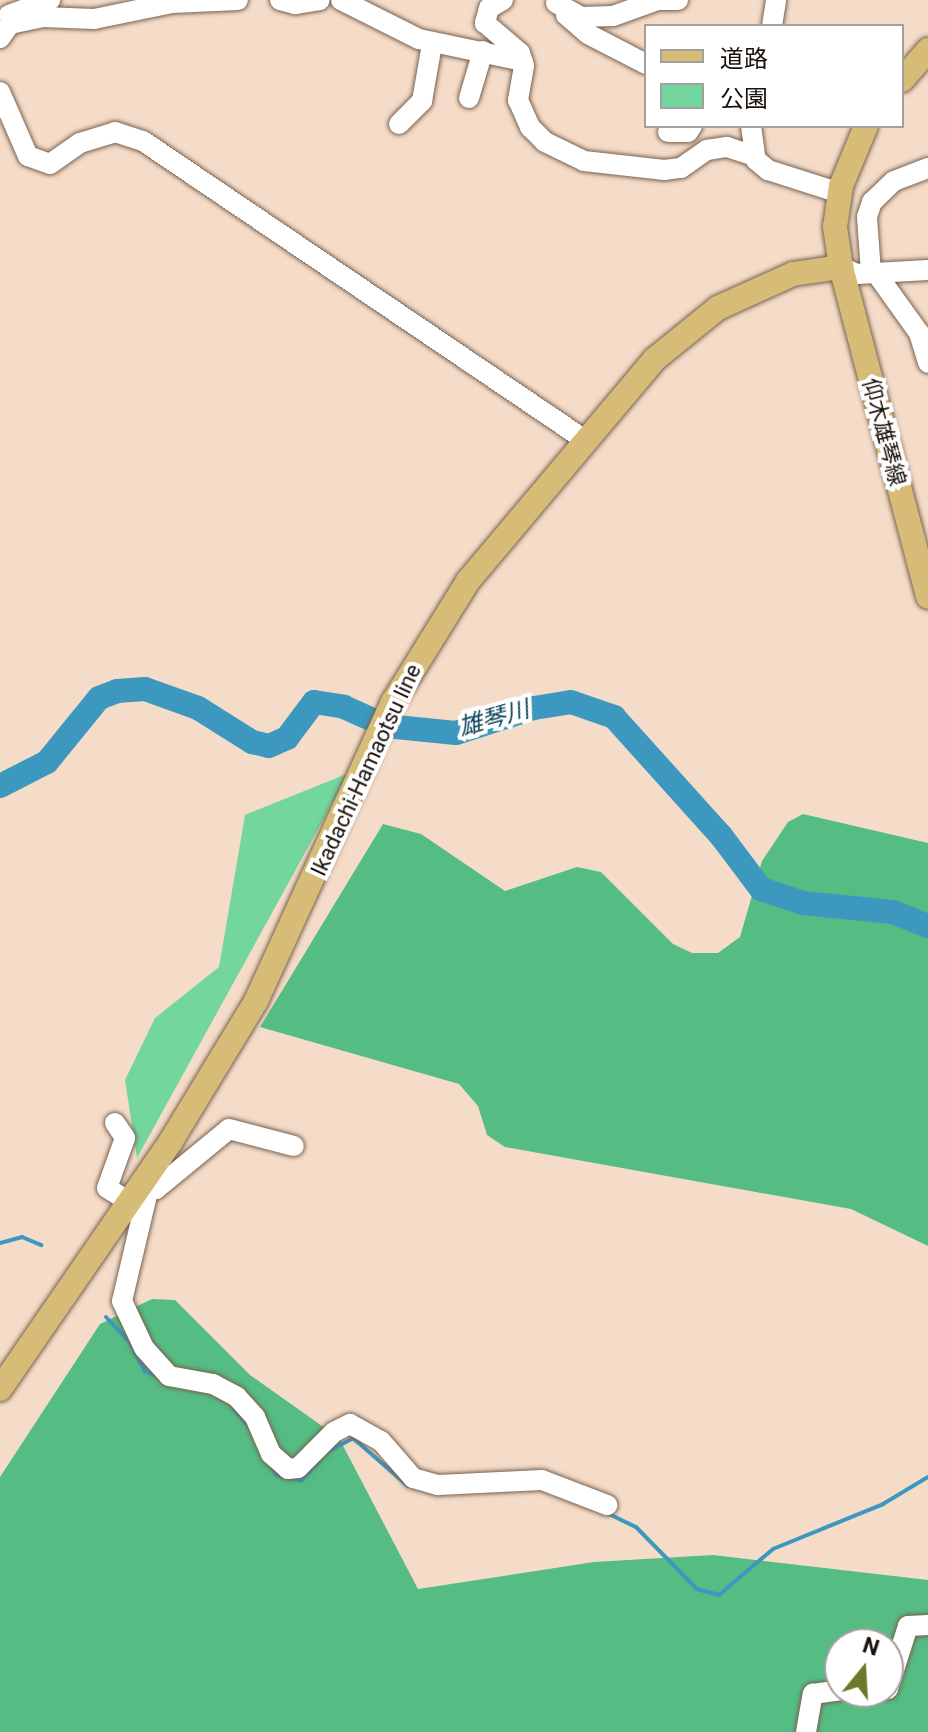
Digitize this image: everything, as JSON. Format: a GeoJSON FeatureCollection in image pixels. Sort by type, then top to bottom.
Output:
{"type":"FeatureCollection","features":[{"type":"Feature","properties":{"kind":"main road"},"geometry":{"type":"LineString","coordinates":[[904,78],[928,50]]}},
{"type":"Feature","properties":{"kind":"main road"},"geometry":{"type":"LineString","coordinates":[[841,267],[835,227],[840,193],[865,128]]}},
{"type":"Feature","properties":{"kind":"main road","name":"Ikadachi-Hamaotsu line"},"geometry":{"type":"LineString","coordinates":[[0,1389],[137,1196],[256,1001],[393,702],[428,641],[485,559],[655,359],[718,308],[793,274],[841,267]]}},
{"type":"Feature","properties":{"kind":"main road","name":"仰木雄琴線"},"geometry":{"type":"LineString","coordinates":[[841,267],[927,593]]}},
{"type":"Feature","properties":{"kind":"street"},"geometry":{"type":"LineString","coordinates":[[0,20],[50,0]]}},
{"type":"Feature","properties":{"kind":"street"},"geometry":{"type":"LineString","coordinates":[[0,38],[10,24],[43,17],[94,19],[172,3],[238,0]]}},
{"type":"Feature","properties":{"kind":"street"},"geometry":{"type":"LineString","coordinates":[[280,0],[295,4],[320,0]]}},
{"type":"Feature","properties":{"kind":"street"},"geometry":{"type":"LineString","coordinates":[[341,0],[386,27],[432,44],[483,51],[523,61]]}},
{"type":"Feature","properties":{"kind":"street"},"geometry":{"type":"LineString","coordinates":[[503,0],[489,8],[485,23],[517,48],[523,61],[518,100],[530,127],[545,142],[584,161],[664,170],[681,168],[707,150],[727,147],[755,156],[768,170],[840,193]]}},
{"type":"Feature","properties":{"kind":"street"},"geometry":{"type":"LineString","coordinates":[[554,2],[581,17],[613,16],[658,0],[678,0]]}},
{"type":"Feature","properties":{"kind":"street"},"geometry":{"type":"LineString","coordinates":[[772,24],[776,0]]}},
{"type":"Feature","properties":{"kind":"street"},"geometry":{"type":"LineString","coordinates":[[554,2],[588,34],[644,63]]}},
{"type":"Feature","properties":{"kind":"street"},"geometry":{"type":"LineString","coordinates":[[399,124],[422,101],[432,44]]}},
{"type":"Feature","properties":{"kind":"street"},"geometry":{"type":"LineString","coordinates":[[469,98],[483,51]]}},
{"type":"Feature","properties":{"kind":"street"},"geometry":{"type":"LineString","coordinates":[[0,92],[28,156],[50,164],[80,143],[115,132],[143,141],[585,440]]}},
{"type":"Feature","properties":{"kind":"street"},"geometry":{"type":"LineString","coordinates":[[668,132],[688,132],[691,128]]}},
{"type":"Feature","properties":{"kind":"street"},"geometry":{"type":"LineString","coordinates":[[751,128],[755,156]]}},
{"type":"Feature","properties":{"kind":"street"},"geometry":{"type":"LineString","coordinates":[[928,168],[894,181],[872,202],[867,217],[873,273],[919,333],[928,363]]}},
{"type":"Feature","properties":{"kind":"street"},"geometry":{"type":"LineString","coordinates":[[841,267],[873,273],[928,270]]}},
{"type":"Feature","properties":{"kind":"street"},"geometry":{"type":"LineString","coordinates":[[115,1123],[125,1138],[107,1188],[137,1196]]}},
{"type":"Feature","properties":{"kind":"street"},"geometry":{"type":"LineString","coordinates":[[294,1146],[229,1129],[137,1196],[122,1301],[144,1348],[169,1376],[213,1384],[237,1397],[255,1417],[271,1454],[288,1469],[298,1468],[334,1432],[350,1424],[381,1441],[413,1478],[438,1485],[542,1480],[607,1505]]}},
{"type":"Feature","properties":{"kind":"street"},"geometry":{"type":"LineString","coordinates":[[904,1639],[908,1626],[928,1625]]}},
{"type":"Feature","properties":{"kind":"street"},"geometry":{"type":"LineString","coordinates":[[806,1732],[813,1694],[824,1692]]}},
{"type":"Feature","properties":{"kind":"green space"},"geometry":{"type":"Polygon","coordinates":[[[349,773],[137,1158],[125,1080],[155,1018],[219,967],[245,815],[349,773]]]}},
{"type":"Feature","properties":{"kind":"green space"},"geometry":{"type":"Polygon","coordinates":[[[803,814],[928,843],[928,1246],[851,1209],[505,1147],[487,1135],[478,1106],[459,1084],[260,1027],[383,824],[421,834],[505,891],[577,867],[601,872],[673,944],[692,953],[718,953],[740,937],[762,861],[788,822],[803,814]]]}},
{"type":"Feature","properties":{"kind":"green space"},"geometry":{"type":"Polygon","coordinates":[[[152,1299],[175,1300],[250,1375],[339,1438],[418,1589],[594,1562],[713,1555],[928,1580],[928,1732],[0,1732],[0,1477],[100,1324],[152,1299]]]}},
{"type":"Feature","properties":{"kind":"waterway","name":"雄琴川"},"geometry":{"type":"LineString","coordinates":[[0,786],[47,762],[99,698],[117,691],[145,689],[198,708],[252,742],[269,746],[287,738],[314,702],[344,707],[386,726],[456,733],[534,708],[571,702],[614,717],[722,837],[761,889],[803,903],[893,912],[928,926]]}},
{"type":"Feature","properties":{"kind":"waterway"},"geometry":{"type":"LineString","coordinates":[[0,1243],[22,1237],[41,1245]]}},
{"type":"Feature","properties":{"kind":"waterway"},"geometry":{"type":"LineString","coordinates":[[106,1317],[130,1343],[145,1371],[158,1377]]}},
{"type":"Feature","properties":{"kind":"waterway"},"geometry":{"type":"LineString","coordinates":[[234,1409],[249,1426]]}},
{"type":"Feature","properties":{"kind":"waterway"},"geometry":{"type":"LineString","coordinates":[[327,1452],[353,1438],[408,1486]]}},
{"type":"Feature","properties":{"kind":"waterway"},"geometry":{"type":"LineString","coordinates":[[271,1465],[276,1475],[301,1481],[322,1458]]}},
{"type":"Feature","properties":{"kind":"waterway"},"geometry":{"type":"LineString","coordinates":[[607,1513],[636,1527],[697,1589],[719,1595],[773,1549],[883,1504],[928,1477]]}}]}
